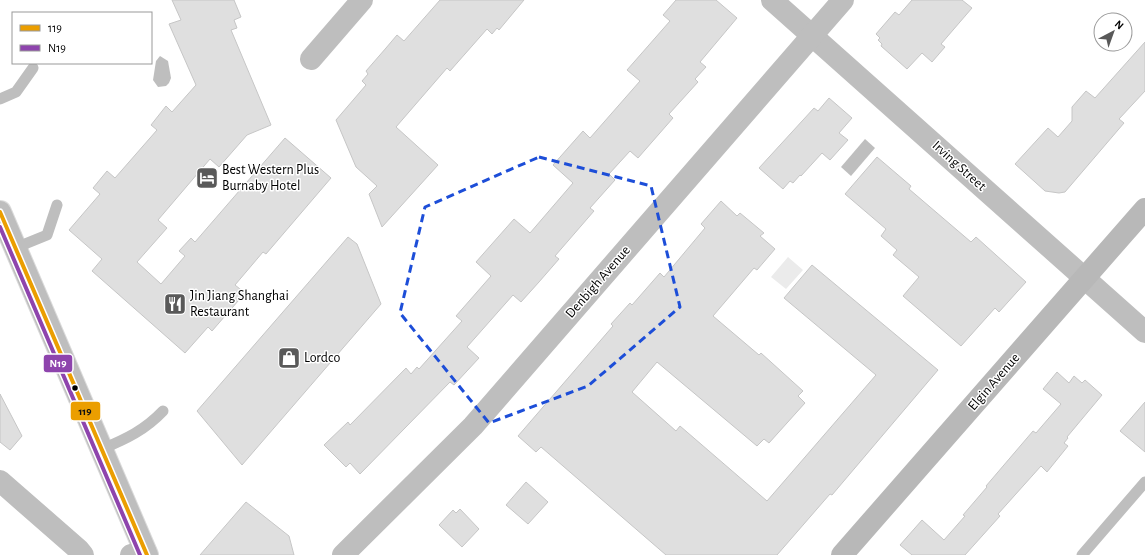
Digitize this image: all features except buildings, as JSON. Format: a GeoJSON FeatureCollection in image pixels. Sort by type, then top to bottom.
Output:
{"type":"FeatureCollection","features":[{"type":"Feature","properties":{"kind":"street"},"geometry":{"type":"LineString","coordinates":[[311,59],[362,0]]}},
{"type":"Feature","properties":{"kind":"street","name":"Irving Street"},"geometry":{"type":"LineString","coordinates":[[772,0],[1145,332]]}},
{"type":"Feature","properties":{"kind":"street","name":"Denbigh Avenue"},"geometry":{"type":"LineString","coordinates":[[343,555],[473,426],[843,0]]}},
{"type":"Feature","properties":{"kind":"street","name":"Elgin Avenue"},"geometry":{"type":"LineString","coordinates":[[842,555],[1145,209]]}},
{"type":"Feature","properties":{"kind":"street"},"geometry":{"type":"LineString","coordinates":[[0,212],[102,449],[141,554]]}},
{"type":"Feature","properties":{"kind":"street"},"geometry":{"type":"LineString","coordinates":[[0,481],[85,553]]}},
{"type":"Feature","properties":{"kind":"lane"},"geometry":{"type":"LineString","coordinates":[[0,99],[16,92],[33,68]]}},
{"type":"Feature","properties":{"kind":"lane"},"geometry":{"type":"LineString","coordinates":[[15,248],[47,235],[57,206]]}},
{"type":"Feature","properties":{"kind":"lane"},"geometry":{"type":"LineString","coordinates":[[102,449],[132,436],[152,423],[163,411]]}},
{"type":"Feature","properties":{"kind":"lane"},"geometry":{"type":"LineString","coordinates":[[1082,555],[1145,482]]}},
{"type":"Feature","properties":{"kind":"highlighted area"},"geometry":{"type":"Polygon","coordinates":[[[539,157],[651,186],[680,307],[588,386],[489,423],[400,313],[425,207],[539,157]]]}},
{"type":"Feature","properties":{"kind":"shaded area"},"geometry":{"type":"Polygon","coordinates":[[[160,56],[168,61],[171,78],[166,86],[158,87],[153,80],[156,61],[160,56]]]}},
{"type":"Feature","properties":{"kind":"shaded area"},"geometry":{"type":"Polygon","coordinates":[[[865,139],[875,148],[851,176],[841,167],[865,139]]]}},
{"type":"Feature","properties":{"kind":"shaded area"},"geometry":{"type":"Polygon","coordinates":[[[788,257],[803,270],[786,289],[771,277],[788,257]]]}},
{"type":"Feature","properties":{"kind":"transit line","name":"119"},"geometry":{"type":"LineString","coordinates":[[0,212],[147,555]]}},
{"type":"Feature","properties":{"kind":"transit line","name":"N19"},"geometry":{"type":"LineString","coordinates":[[0,227],[140,555]]}},
{"type":"Feature","properties":{"kind":"place","name":"Best Western Plus Burnaby Hotel"},"geometry":{"type":"Point","coordinates":[207,178]}},
{"type":"Feature","properties":{"kind":"place","name":"Jin Jiang Shanghai Restaurant"},"geometry":{"type":"Point","coordinates":[175,304]}},
{"type":"Feature","properties":{"kind":"place","name":"Lordco"},"geometry":{"type":"Point","coordinates":[289,358]}}]}
